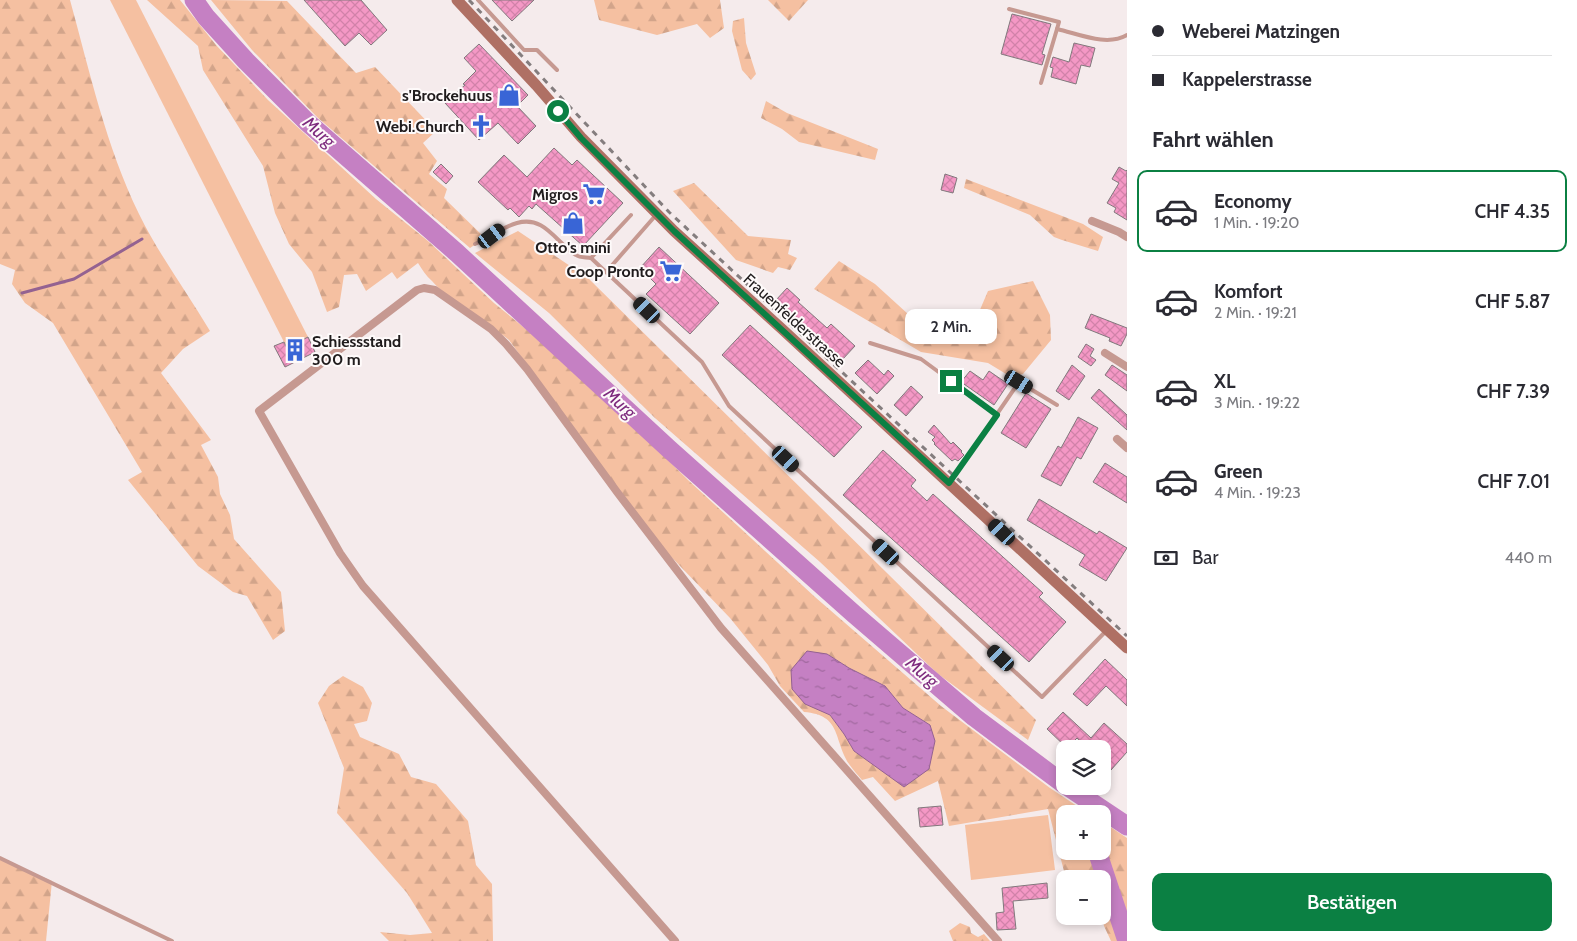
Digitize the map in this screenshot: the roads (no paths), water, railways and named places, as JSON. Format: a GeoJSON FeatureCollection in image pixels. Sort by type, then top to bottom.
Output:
{"type":"FeatureCollection","features":[{"type":"Feature","properties":{"kind":"main road","name":"Frauenfelderstrasse"},"geometry":{"type":"LineString","coordinates":[[457,0],[536,85],[581,138],[714,269],[769,317],[1126,645]]}},
{"type":"Feature","properties":{"kind":"street"},"geometry":{"type":"LineString","coordinates":[[1092,221],[1127,237]]}},
{"type":"Feature","properties":{"kind":"street"},"geometry":{"type":"LineString","coordinates":[[675,941],[363,586],[340,553],[259,411],[407,294],[424,288],[435,290],[490,329],[506,344],[622,500],[721,628],[998,941]]}},
{"type":"Feature","properties":{"kind":"street"},"geometry":{"type":"LineString","coordinates":[[1105,353],[1127,368]]}},
{"type":"Feature","properties":{"kind":"street"},"geometry":{"type":"LineString","coordinates":[[1117,439],[1127,448]]}},
{"type":"Feature","properties":{"kind":"lane"},"geometry":{"type":"LineString","coordinates":[[478,0],[524,50],[537,50],[557,70]]}},
{"type":"Feature","properties":{"kind":"lane"},"geometry":{"type":"LineString","coordinates":[[1010,9],[1059,22],[1041,83]]}},
{"type":"Feature","properties":{"kind":"lane"},"geometry":{"type":"LineString","coordinates":[[1057,29],[1102,40],[1119,40],[1127,36]]}},
{"type":"Feature","properties":{"kind":"lane"},"geometry":{"type":"LineString","coordinates":[[606,271],[657,214]]}},
{"type":"Feature","properties":{"kind":"lane"},"geometry":{"type":"LineString","coordinates":[[591,258],[630,215]]}},
{"type":"Feature","properties":{"kind":"lane"},"geometry":{"type":"LineString","coordinates":[[476,244],[504,227],[527,221],[543,226],[577,256],[591,258],[702,362],[729,406],[1042,697],[1108,630]]}},
{"type":"Feature","properties":{"kind":"lane"},"geometry":{"type":"LineString","coordinates":[[870,343],[921,359],[997,415]]}},
{"type":"Feature","properties":{"kind":"lane"},"geometry":{"type":"LineString","coordinates":[[949,483],[1019,382],[1057,405]]}},
{"type":"Feature","properties":{"kind":"lane"},"geometry":{"type":"LineString","coordinates":[[0,858],[172,941]]}},
{"type":"Feature","properties":{"kind":"water"},"geometry":{"type":"Polygon","coordinates":[[[807,651],[827,654],[849,668],[885,686],[903,708],[930,725],[935,741],[929,769],[904,787],[854,751],[830,715],[805,704],[792,689],[791,670],[807,651]]]}},
{"type":"Feature","properties":{"kind":"waterway","name":"Murg"},"geometry":{"type":"LineString","coordinates":[[194,0],[206,17],[246,61],[307,122],[457,253],[669,449],[854,614],[974,717],[1056,778]]}},
{"type":"Feature","properties":{"kind":"waterway"},"geometry":{"type":"LineString","coordinates":[[22,293],[74,279],[142,239]]}},
{"type":"Feature","properties":{"kind":"waterway","name":"Murg"},"geometry":{"type":"LineString","coordinates":[[1080,795],[1127,826]]}},
{"type":"Feature","properties":{"kind":"waterway"},"geometry":{"type":"LineString","coordinates":[[1100,860],[1127,941]]}},
{"type":"Feature","properties":{"kind":"railway"},"geometry":{"type":"LineString","coordinates":[[469,0],[669,212],[1127,636]]}},
{"type":"Feature","properties":{"kind":"place","name":"s'Brockehuus"},"geometry":{"type":"Point","coordinates":[509,95]}},
{"type":"Feature","properties":{"kind":"place","name":"Webi.Church"},"geometry":{"type":"Point","coordinates":[481,126]}},
{"type":"Feature","properties":{"kind":"place","name":"Migros"},"geometry":{"type":"Point","coordinates":[594,194]}},
{"type":"Feature","properties":{"kind":"place","name":"Otto's mini"},"geometry":{"type":"Point","coordinates":[573,223]}},
{"type":"Feature","properties":{"kind":"place","name":"Coop Pronto"},"geometry":{"type":"Point","coordinates":[671,271]}},
{"type":"Feature","properties":{"kind":"place","name":"Schiessstand 300 m"},"geometry":{"type":"Point","coordinates":[295,350]}}]}
